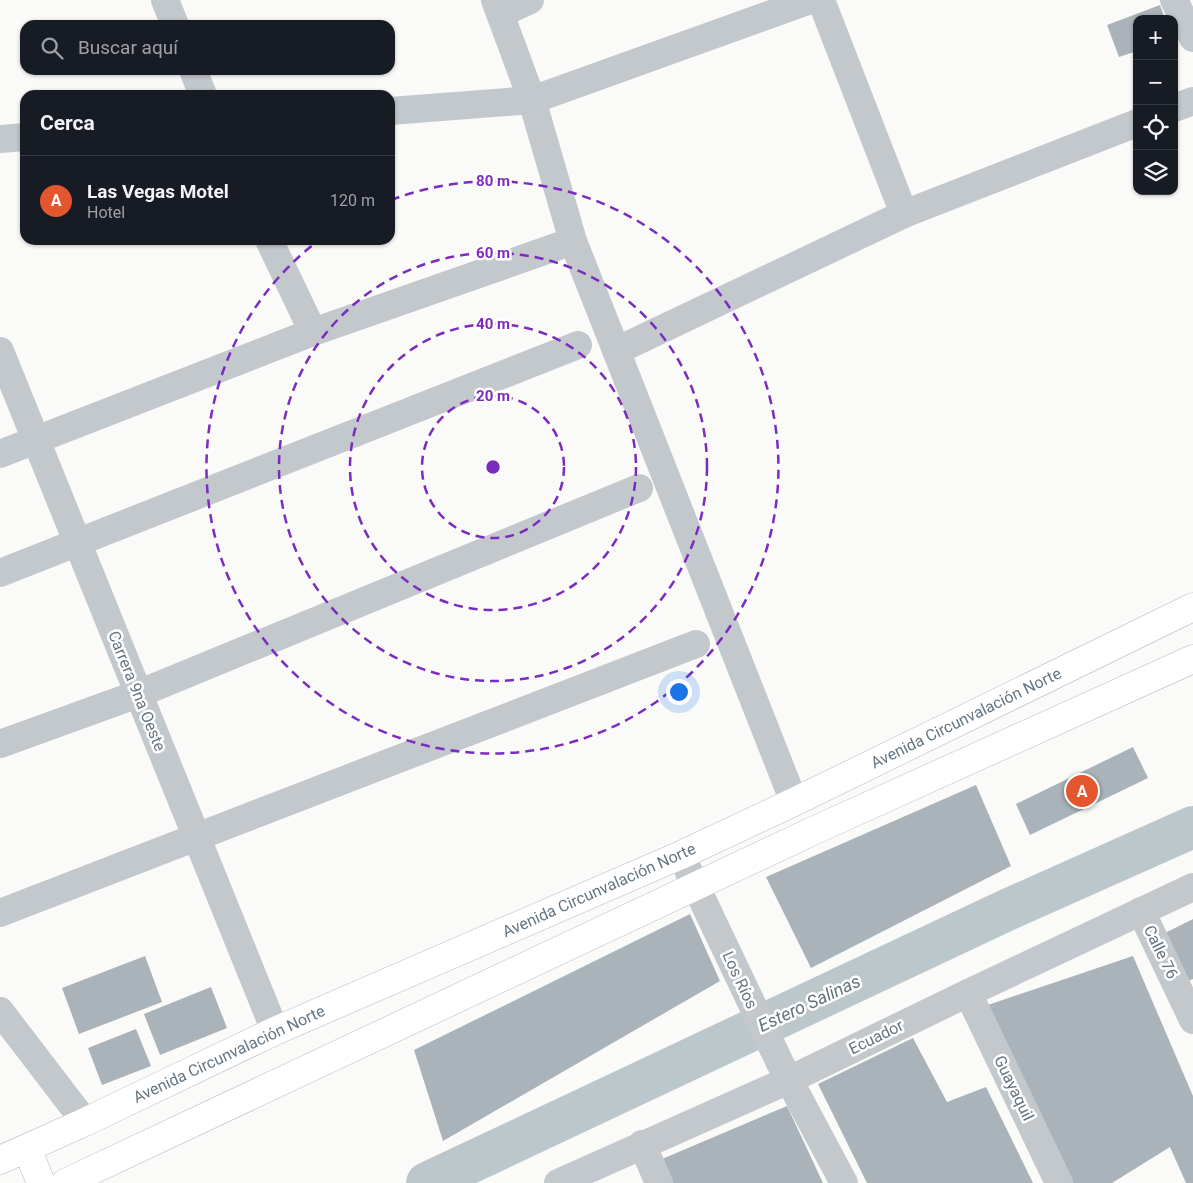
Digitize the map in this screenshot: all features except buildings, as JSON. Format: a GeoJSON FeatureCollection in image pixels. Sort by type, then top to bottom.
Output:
{"type":"FeatureCollection","features":[{"type":"Feature","properties":{"kind":"main road","name":"Avenida Circunvalación Norte"},"geometry":{"type":"LineString","coordinates":[[0,1160],[85,1122],[274,1031],[682,855],[1193,607]]}},
{"type":"Feature","properties":{"kind":"main road"},"geometry":{"type":"LineString","coordinates":[[66,1183],[814,830],[1193,659]]}},
{"type":"Feature","properties":{"kind":"main road"},"geometry":{"type":"LineString","coordinates":[[27,1148],[41,1183]]}},
{"type":"Feature","properties":{"kind":"street"},"geometry":{"type":"LineString","coordinates":[[165,0],[173,20]]}},
{"type":"Feature","properties":{"kind":"street"},"geometry":{"type":"LineString","coordinates":[[530,0],[498,7],[532,100],[573,240],[794,802]]}},
{"type":"Feature","properties":{"kind":"street"},"geometry":{"type":"LineString","coordinates":[[395,112],[532,100],[810,0]]}},
{"type":"Feature","properties":{"kind":"street"},"geometry":{"type":"LineString","coordinates":[[821,0],[904,214]]}},
{"type":"Feature","properties":{"kind":"street"},"geometry":{"type":"LineString","coordinates":[[1174,0],[1193,38]]}},
{"type":"Feature","properties":{"kind":"street"},"geometry":{"type":"LineString","coordinates":[[195,75],[201,90]]}},
{"type":"Feature","properties":{"kind":"street"},"geometry":{"type":"LineString","coordinates":[[1178,107],[1193,101]]}},
{"type":"Feature","properties":{"kind":"street"},"geometry":{"type":"LineString","coordinates":[[616,351],[904,214],[1133,125]]}},
{"type":"Feature","properties":{"kind":"street"},"geometry":{"type":"LineString","coordinates":[[0,139],[20,137]]}},
{"type":"Feature","properties":{"kind":"street"},"geometry":{"type":"LineString","coordinates":[[0,454],[313,332],[573,240]]}},
{"type":"Feature","properties":{"kind":"street"},"geometry":{"type":"LineString","coordinates":[[271,245],[313,332]]}},
{"type":"Feature","properties":{"kind":"street"},"geometry":{"type":"LineString","coordinates":[[0,573],[578,345]]}},
{"type":"Feature","properties":{"kind":"street","name":"Carrera 9na Oeste"},"geometry":{"type":"LineString","coordinates":[[0,352],[274,1031]]}},
{"type":"Feature","properties":{"kind":"street"},"geometry":{"type":"LineString","coordinates":[[0,744],[138,694],[639,488]]}},
{"type":"Feature","properties":{"kind":"street"},"geometry":{"type":"LineString","coordinates":[[0,913],[696,644]]}},
{"type":"Feature","properties":{"kind":"street","name":"Los Ríos"},"geometry":{"type":"LineString","coordinates":[[682,855],[784,1072],[844,1183]]}},
{"type":"Feature","properties":{"kind":"street","name":"Ecuador"},"geometry":{"type":"LineString","coordinates":[[558,1183],[642,1144],[784,1072],[968,993],[1193,887]]}},
{"type":"Feature","properties":{"kind":"street","name":"Calle 76"},"geometry":{"type":"LineString","coordinates":[[1141,912],[1193,1020]]}},
{"type":"Feature","properties":{"kind":"street","name":"Guayaquil"},"geometry":{"type":"LineString","coordinates":[[968,993],[1059,1183]]}},
{"type":"Feature","properties":{"kind":"street"},"geometry":{"type":"LineString","coordinates":[[0,1011],[85,1122]]}},
{"type":"Feature","properties":{"kind":"street"},"geometry":{"type":"LineString","coordinates":[[642,1144],[659,1183]]}},
{"type":"Feature","properties":{"kind":"waterway","name":"Estero Salinas"},"geometry":{"type":"LineString","coordinates":[[427,1183],[1009,909],[1193,827]]}},
{"type":"Feature","properties":{"kind":"place","name":"Las Vegas Motel"},"geometry":{"type":"Point","coordinates":[1082,791]}}]}
